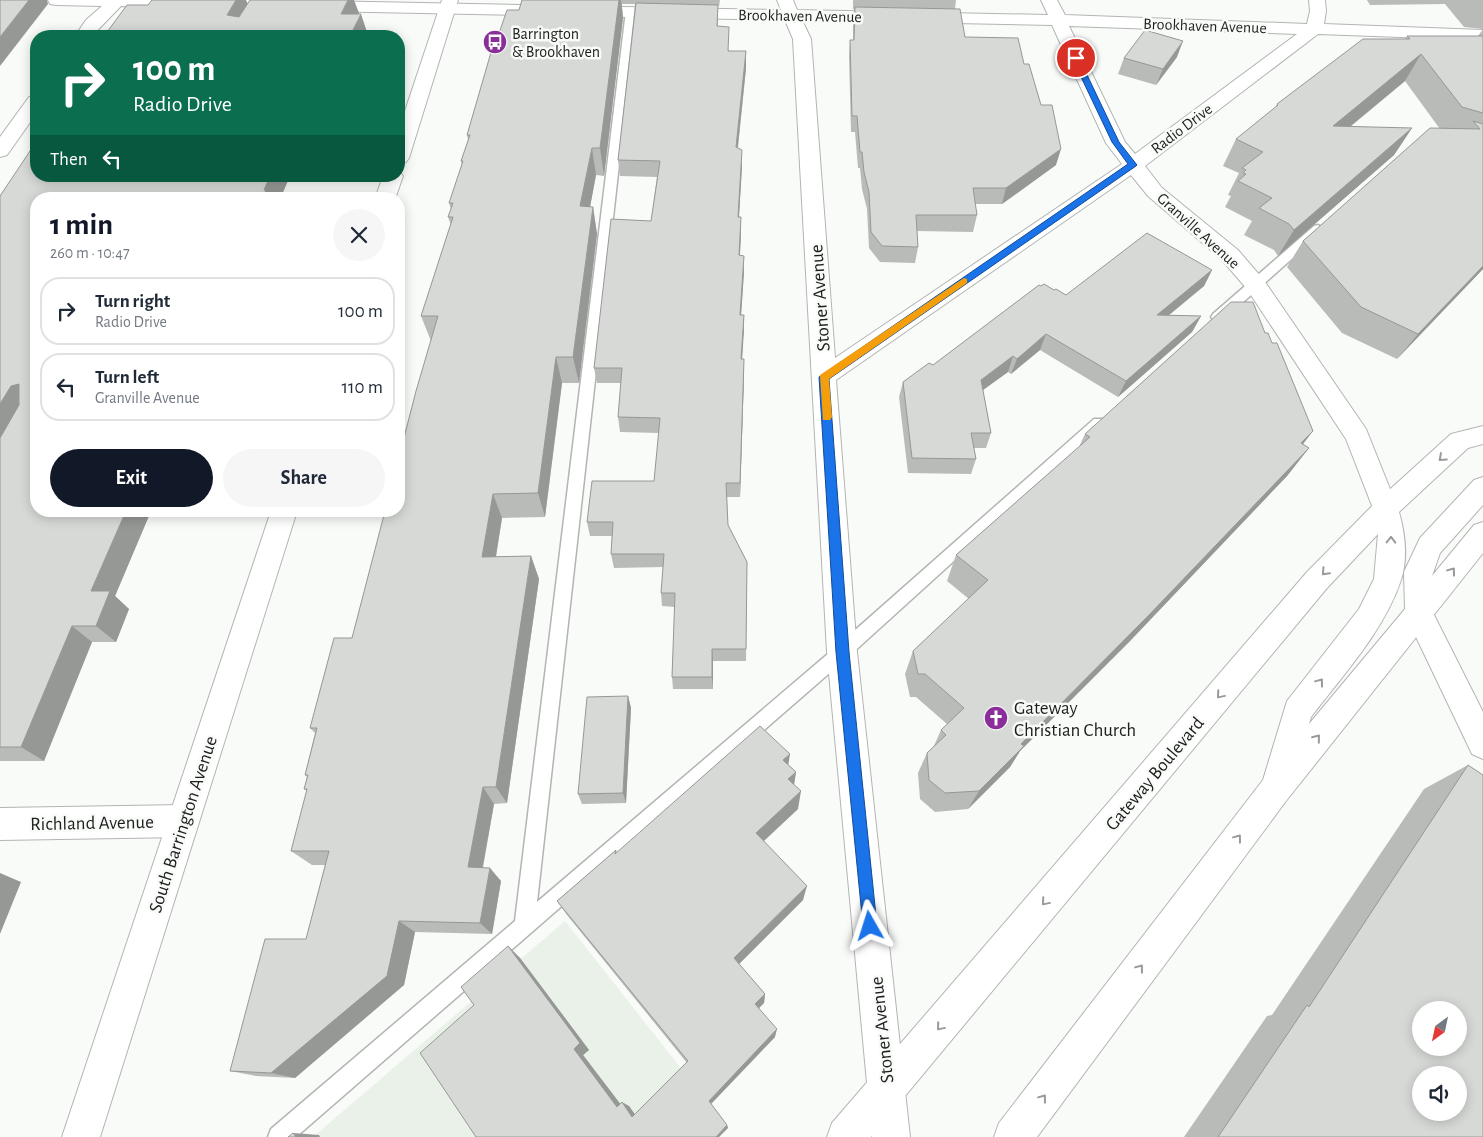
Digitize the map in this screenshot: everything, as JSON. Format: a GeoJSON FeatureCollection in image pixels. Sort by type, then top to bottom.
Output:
{"type":"FeatureCollection","features":[{"type":"Feature","properties":{"kind":"street"},"geometry":{"type":"LineString","coordinates":[[56,0],[201,4]]}},
{"type":"Feature","properties":{"kind":"street","name":"Granville Avenue"},"geometry":{"type":"LineString","coordinates":[[1049,0],[1056,20],[1116,142],[1156,192],[1230,255],[1255,284],[1357,436],[1385,509],[1392,536],[1388,579],[1369,618],[1298,711],[1275,790]]}},
{"type":"Feature","properties":{"kind":"street"},"geometry":{"type":"LineString","coordinates":[[1314,28],[1318,10],[1317,0]]}},
{"type":"Feature","properties":{"kind":"street"},"geometry":{"type":"LineString","coordinates":[[88,30],[117,1]]}},
{"type":"Feature","properties":{"kind":"street"},"geometry":{"type":"LineString","coordinates":[[405,140],[449,4]]}},
{"type":"Feature","properties":{"kind":"street","name":"Brookhaven Avenue"},"geometry":{"type":"LineString","coordinates":[[300,6],[449,4],[631,11],[788,8],[1056,20],[1483,34]]}},
{"type":"Feature","properties":{"kind":"street","name":"Stoner Avenue"},"geometry":{"type":"LineString","coordinates":[[788,8],[802,39],[842,652],[891,1137]]}},
{"type":"Feature","properties":{"kind":"street","name":"Radio Drive"},"geometry":{"type":"LineString","coordinates":[[824,377],[1133,165],[1314,28]]}},
{"type":"Feature","properties":{"kind":"street"},"geometry":{"type":"LineString","coordinates":[[0,151],[30,109]]}},
{"type":"Feature","properties":{"kind":"street","name":"Gateway Boulevard"},"geometry":{"type":"LineString","coordinates":[[846,1137],[1317,580],[1385,509],[1460,441],[1483,435]]}},
{"type":"Feature","properties":{"kind":"street"},"geometry":{"type":"LineString","coordinates":[[1483,487],[1430,546],[1418,572],[1419,614],[1483,744]]}},
{"type":"Feature","properties":{"kind":"street","name":"South Barrington Avenue"},"geometry":{"type":"LineString","coordinates":[[81,1137],[282,517]]}},
{"type":"Feature","properties":{"kind":"street"},"geometry":{"type":"LineString","coordinates":[[1013,1137],[1275,790],[1419,614],[1470,546],[1483,533]]}},
{"type":"Feature","properties":{"kind":"street","name":"Richland Avenue"},"geometry":{"type":"LineString","coordinates":[[0,824],[183,821]]}},
{"type":"Feature","properties":{"kind":"lane"},"geometry":{"type":"LineString","coordinates":[[524,927],[631,11]]}},
{"type":"Feature","properties":{"kind":"lane"},"geometry":{"type":"LineString","coordinates":[[1203,331],[1330,219]]}},
{"type":"Feature","properties":{"kind":"lane"},"geometry":{"type":"LineString","coordinates":[[278,1137],[842,652],[1114,410]]}},
{"type":"Feature","properties":{"kind":"shaded area"},"geometry":{"type":"Polygon","coordinates":[[[565,921],[728,1128],[719,1137],[313,1137],[565,921]]]}},
{"type":"Feature","properties":{"kind":"building"},"geometry":{"type":"Polygon","coordinates":[[[0,0],[29,0],[0,37],[0,0]]]}},
{"type":"Feature","properties":{"kind":"building"},"geometry":{"type":"Polygon","coordinates":[[[152,0],[236,0],[227,15],[239,17],[250,0],[348,0],[341,14],[361,14],[353,30],[108,30],[127,5],[148,5],[152,0]]]}},
{"type":"Feature","properties":{"kind":"building"},"geometry":{"type":"Polygon","coordinates":[[[522,0],[619,0],[600,148],[592,148],[580,206],[593,207],[573,357],[556,357],[538,493],[493,494],[482,557],[531,556],[496,787],[483,787],[468,867],[490,868],[480,923],[399,921],[387,976],[271,1073],[230,1071],[265,939],[306,939],[329,851],[291,851],[307,789],[304,789],[308,775],[305,775],[317,728],[310,728],[334,638],[352,638],[383,517],[405,517],[405,434],[438,316],[421,316],[453,217],[448,217],[453,203],[449,203],[463,161],[461,161],[470,135],[467,135],[494,42],[496,42],[507,10],[519,10],[522,0]]]}},
{"type":"Feature","properties":{"kind":"building"},"geometry":{"type":"Polygon","coordinates":[[[636,3],[718,5],[717,26],[729,27],[728,51],[746,51],[736,147],[742,150],[738,217],[741,217],[739,255],[744,256],[740,315],[744,315],[741,359],[744,359],[740,483],[726,483],[728,525],[747,562],[746,649],[712,649],[712,677],[672,677],[675,593],[661,593],[664,554],[611,554],[613,522],[587,522],[592,481],[654,481],[660,418],[618,417],[622,368],[594,368],[611,219],[651,221],[660,161],[618,160],[636,3]]]}},
{"type":"Feature","properties":{"kind":"building"},"geometry":{"type":"Polygon","coordinates":[[[855,7],[960,9],[965,37],[1018,38],[1024,64],[1029,64],[1041,105],[1052,105],[1061,149],[1006,188],[973,188],[977,215],[916,215],[918,247],[882,246],[871,232],[869,192],[862,152],[860,152],[857,116],[852,116],[850,40],[854,40],[855,7]]]}},
{"type":"Feature","properties":{"kind":"building"},"geometry":{"type":"Polygon","coordinates":[[[1145,30],[1183,41],[1163,69],[1124,58],[1145,30]]]}},
{"type":"Feature","properties":{"kind":"building"},"geometry":{"type":"Polygon","coordinates":[[[1407,36],[1483,36],[1483,113],[1462,107],[1421,54],[1333,126],[1412,128],[1294,230],[1289,224],[1259,208],[1272,198],[1238,181],[1246,174],[1243,173],[1246,170],[1242,168],[1263,152],[1236,139],[1277,104],[1363,39],[1410,39],[1407,36]]]}},
{"type":"Feature","properties":{"kind":"building"},"geometry":{"type":"Polygon","coordinates":[[[1473,121],[1483,124],[1483,266],[1418,334],[1361,307],[1303,241],[1430,128],[1480,129],[1473,121]]]}},
{"type":"Feature","properties":{"kind":"building"},"geometry":{"type":"Polygon","coordinates":[[[30,151],[30,182],[267,182],[264,190],[266,190],[265,192],[30,192],[30,517],[123,517],[91,591],[110,591],[96,626],[72,626],[21,747],[0,747],[0,438],[19,405],[19,384],[11,386],[0,404],[0,196],[30,151]]]}},
{"type":"Feature","properties":{"kind":"building"},"geometry":{"type":"Polygon","coordinates":[[[1147,233],[1212,270],[1157,315],[1201,316],[1126,381],[1046,334],[1017,359],[1013,356],[981,380],[991,433],[971,433],[976,459],[912,458],[903,382],[929,363],[933,365],[1039,285],[1044,284],[1066,295],[1147,233]]]}},
{"type":"Feature","properties":{"kind":"building"},"geometry":{"type":"Polygon","coordinates":[[[1231,302],[1253,302],[1265,333],[1268,333],[1272,343],[1277,343],[1313,431],[1301,443],[1309,448],[1148,616],[1021,744],[1024,746],[979,791],[945,793],[929,780],[927,753],[946,735],[941,730],[964,708],[925,674],[918,674],[913,651],[988,580],[956,555],[1090,437],[1085,434],[1231,302]]]}},
{"type":"Feature","properties":{"kind":"building"},"geometry":{"type":"Polygon","coordinates":[[[628,696],[623,793],[578,794],[587,697],[628,696]]]}},
{"type":"Feature","properties":{"kind":"building"},"geometry":{"type":"Polygon","coordinates":[[[760,726],[790,754],[783,760],[796,772],[788,779],[801,791],[756,833],[807,886],[734,958],[765,994],[755,1004],[777,1029],[709,1101],[727,1125],[716,1137],[476,1137],[420,1053],[474,1005],[461,987],[508,946],[580,1043],[574,1049],[617,1107],[622,1102],[632,1117],[688,1061],[557,901],[616,850],[615,854],[760,726]]]}},
{"type":"Feature","properties":{"kind":"building"},"geometry":{"type":"Polygon","coordinates":[[[1468,765],[1483,775],[1483,1137],[1218,1137],[1307,1005],[1309,1007],[1468,765]]]}},
{"type":"Feature","properties":{"kind":"building"},"geometry":{"type":"Polygon","coordinates":[[[293,1133],[296,1137],[288,1137],[293,1133]]]}},
{"type":"Feature","properties":{"kind":"slow traffic"},"geometry":{"type":"LineString","coordinates":[[826,417],[824,377],[964,281]]}},
{"type":"Feature","properties":{"kind":"place","name":"Barrington & Brookhaven"},"geometry":{"type":"Point","coordinates":[495,42]}},
{"type":"Feature","properties":{"kind":"place","name":"Gateway Christian Church"},"geometry":{"type":"Point","coordinates":[996,718]}},
{"type":"Feature","properties":{"kind":"route"},"geometry":{"type":"LineString","coordinates":[[870,926],[842,652],[824,377],[1133,165],[1116,142],[1076,58]]}}]}
